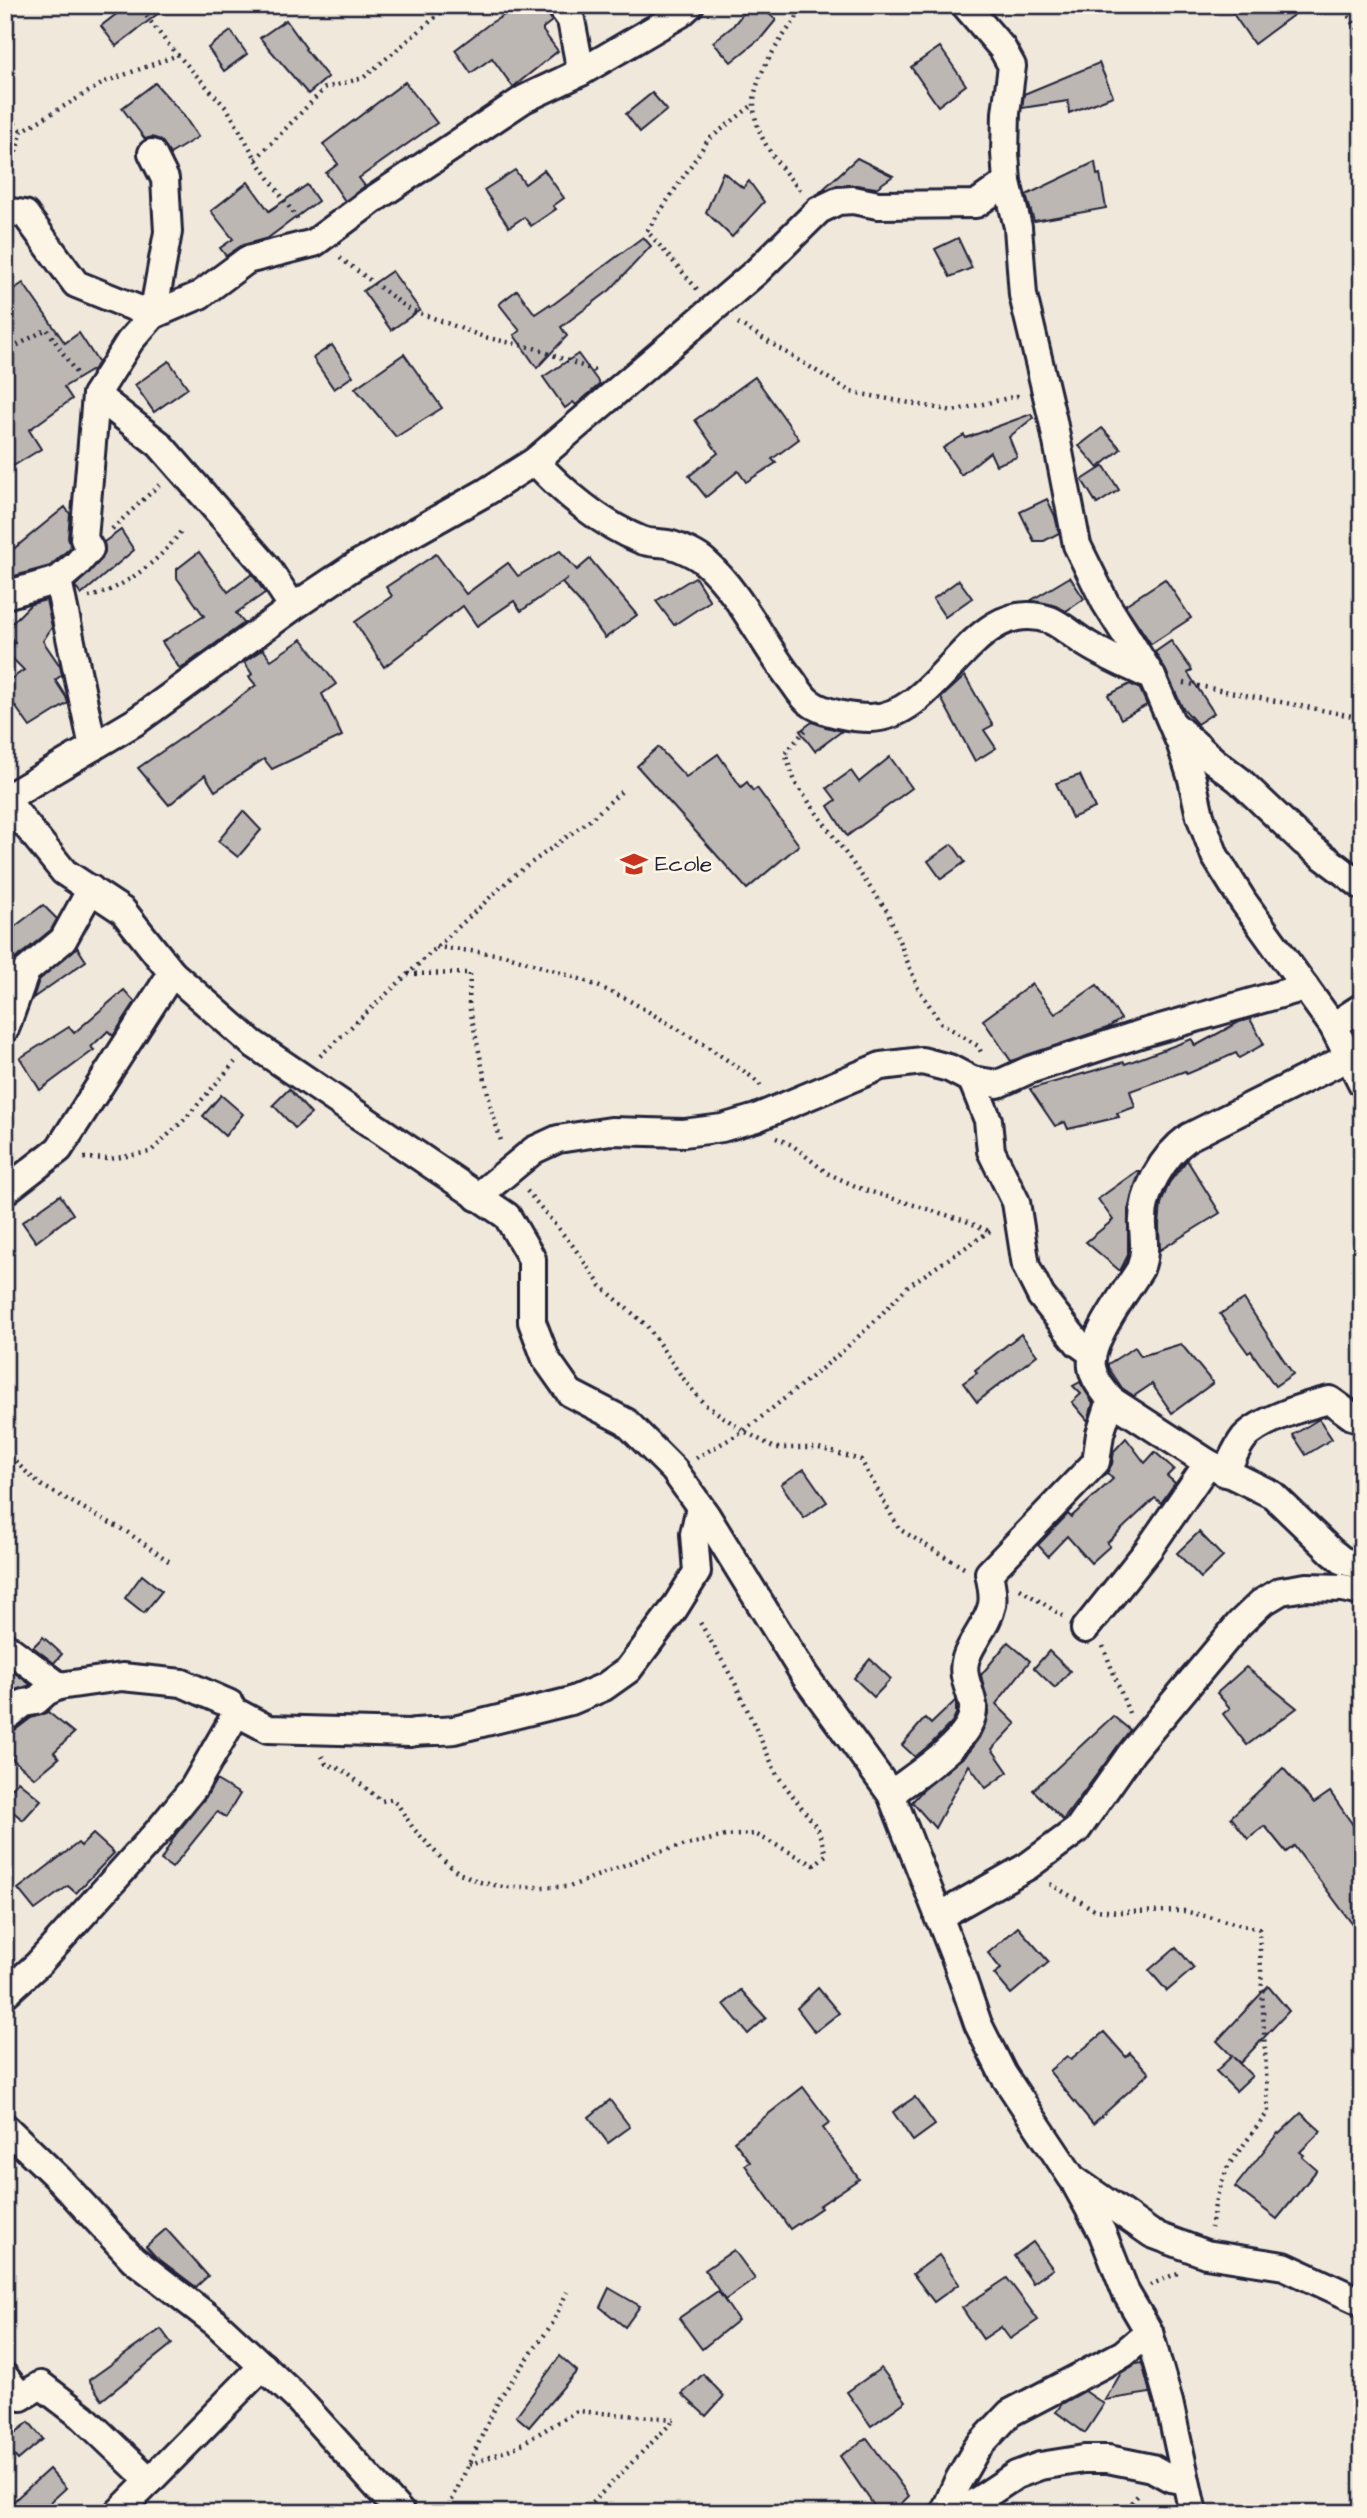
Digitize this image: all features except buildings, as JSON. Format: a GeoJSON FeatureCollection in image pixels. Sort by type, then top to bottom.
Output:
{"type":"FeatureCollection","features":[{"type":"Feature","properties":{"kind":"street"},"geometry":{"type":"LineString","coordinates":[[560,5],[570,20],[581,72]]}},
{"type":"Feature","properties":{"kind":"street"},"geometry":{"type":"LineString","coordinates":[[93,747],[61,591],[90,549],[84,539],[90,390],[153,316],[200,295],[247,260],[314,243],[371,201],[524,99],[581,72],[680,14],[690,5]]}},
{"type":"Feature","properties":{"kind":"street"},"geometry":{"type":"LineString","coordinates":[[965,5],[1002,48],[1012,66],[1006,113],[1007,182],[1018,227],[1023,295],[1053,421],[1077,545],[1105,602],[1152,677],[1192,779],[1200,816],[1215,856],[1243,901],[1333,1026],[1362,1083]]}},
{"type":"Feature","properties":{"kind":"street"},"geometry":{"type":"LineString","coordinates":[[152,153],[166,179],[168,232],[153,316]]}},
{"type":"Feature","properties":{"kind":"street"},"geometry":{"type":"LineString","coordinates":[[1007,182],[976,204],[878,205],[853,200],[838,201],[819,210],[756,272],[535,461],[486,492],[356,565],[293,607],[135,722],[5,799],[64,872],[123,911],[172,973],[252,1043],[507,1216],[532,1259],[532,1322],[546,1359],[570,1393],[626,1422],[674,1470],[805,1676],[891,1794],[978,2024],[1003,2074],[1072,2178],[1102,2232],[1126,2293],[1149,2332],[1169,2402],[1193,2513]]}},
{"type":"Feature","properties":{"kind":"street"},"geometry":{"type":"LineString","coordinates":[[5,211],[25,214],[76,284],[153,316]]}},
{"type":"Feature","properties":{"kind":"street"},"geometry":{"type":"LineString","coordinates":[[90,390],[153,439],[183,470],[266,566],[293,607]]}},
{"type":"Feature","properties":{"kind":"street"},"geometry":{"type":"LineString","coordinates":[[535,461],[572,498],[604,519],[642,541],[673,545],[703,560],[728,586],[753,620],[778,662],[809,702],[845,717],[873,718],[898,712],[926,691],[992,625],[1017,615],[1051,620],[1091,647],[1152,677]]}},
{"type":"Feature","properties":{"kind":"street"},"geometry":{"type":"LineString","coordinates":[[5,594],[61,591]]}},
{"type":"Feature","properties":{"kind":"street"},"geometry":{"type":"LineString","coordinates":[[1171,722],[1239,780],[1304,842],[1362,886]]}},
{"type":"Feature","properties":{"kind":"street"},"geometry":{"type":"LineString","coordinates":[[5,1029],[26,971],[64,940],[91,890]]}},
{"type":"Feature","properties":{"kind":"street"},"geometry":{"type":"LineString","coordinates":[[5,1191],[59,1149],[172,973]]}},
{"type":"Feature","properties":{"kind":"street"},"geometry":{"type":"LineString","coordinates":[[477,1197],[534,1150],[558,1139],[611,1131],[684,1133],[722,1128],[881,1066],[922,1061],[949,1068],[978,1081],[998,1084],[1029,1070],[1143,1033],[1305,987]]}},
{"type":"Feature","properties":{"kind":"street"},"geometry":{"type":"LineString","coordinates":[[1333,1026],[1362,1007]]}},
{"type":"Feature","properties":{"kind":"street"},"geometry":{"type":"LineString","coordinates":[[1349,1057],[1226,1116],[1177,1146],[1160,1169],[1147,1199],[1143,1226],[1145,1255],[1140,1269],[1091,1353],[1092,1369],[1099,1385],[1111,1400],[1216,1468],[1273,1495],[1343,1561],[1362,1565]]}},
{"type":"Feature","properties":{"kind":"street"},"geometry":{"type":"LineString","coordinates":[[978,1081],[988,1120],[990,1151],[1016,1202],[1026,1266],[1041,1296],[1078,1343],[1091,1353]]}},
{"type":"Feature","properties":{"kind":"street"},"geometry":{"type":"LineString","coordinates":[[891,1794],[954,1744],[966,1731],[972,1720],[973,1707],[964,1667],[972,1643],[992,1607],[993,1594],[989,1573],[1096,1462],[1100,1434],[1111,1400]]}},
{"type":"Feature","properties":{"kind":"street"},"geometry":{"type":"LineString","coordinates":[[1085,1629],[1216,1468],[1245,1437],[1274,1419],[1308,1405],[1330,1400],[1352,1416],[1362,1419]]}},
{"type":"Feature","properties":{"kind":"street"},"geometry":{"type":"LineString","coordinates":[[5,1718],[24,1703],[36,1701],[59,1686],[122,1677],[182,1683],[230,1704],[234,1711],[268,1729],[410,1733],[422,1730],[435,1733],[571,1701],[604,1687],[628,1670],[674,1609],[697,1572],[694,1534],[700,1507]]}},
{"type":"Feature","properties":{"kind":"street"},"geometry":{"type":"LineString","coordinates":[[938,1917],[1028,1866],[1077,1830],[1139,1744],[1239,1624],[1261,1603],[1281,1591],[1307,1587],[1343,1588],[1362,1592]]}},
{"type":"Feature","properties":{"kind":"street"},"geometry":{"type":"LineString","coordinates":[[5,1646],[59,1686]]}},
{"type":"Feature","properties":{"kind":"street"},"geometry":{"type":"LineString","coordinates":[[5,1994],[38,1964],[194,1787],[233,1719],[234,1711]]}},
{"type":"Feature","properties":{"kind":"street"},"geometry":{"type":"LineString","coordinates":[[5,2127],[133,2259],[216,2323],[297,2398],[401,2513]]}},
{"type":"Feature","properties":{"kind":"street"},"geometry":{"type":"LineString","coordinates":[[1072,2178],[1152,2234],[1206,2254],[1284,2266],[1362,2302]]}},
{"type":"Feature","properties":{"kind":"street"},"geometry":{"type":"LineString","coordinates":[[945,2513],[957,2483],[977,2448],[1010,2413],[1123,2354],[1149,2332]]}},
{"type":"Feature","properties":{"kind":"street"},"geometry":{"type":"LineString","coordinates":[[118,2513],[263,2366]]}},
{"type":"Feature","properties":{"kind":"street"},"geometry":{"type":"LineString","coordinates":[[5,2377],[21,2397],[41,2385],[83,2417],[150,2481]]}},
{"type":"Feature","properties":{"kind":"street"},"geometry":{"type":"LineString","coordinates":[[945,2513],[974,2503],[1016,2475],[1040,2466],[1084,2459],[1108,2459],[1152,2468],[1170,2478],[1186,2481]]}},
{"type":"Feature","properties":{"kind":"path"},"geometry":{"type":"LineString","coordinates":[[256,159],[325,88],[363,78],[450,5]]}},
{"type":"Feature","properties":{"kind":"path"},"geometry":{"type":"LineString","coordinates":[[806,5],[780,40],[761,76],[754,104],[757,123],[770,150],[785,172],[819,210]]}},
{"type":"Feature","properties":{"kind":"path"},"geometry":{"type":"LineString","coordinates":[[1340,5],[1362,34]]}},
{"type":"Feature","properties":{"kind":"path"},"geometry":{"type":"LineString","coordinates":[[5,187],[22,131],[105,82],[178,55]]}},
{"type":"Feature","properties":{"kind":"path"},"geometry":{"type":"LineString","coordinates":[[754,104],[708,140],[647,231],[713,307],[851,392],[953,411],[1017,396],[1053,421]]}},
{"type":"Feature","properties":{"kind":"path"},"geometry":{"type":"LineString","coordinates":[[5,113],[22,131]]}},
{"type":"Feature","properties":{"kind":"path"},"geometry":{"type":"LineString","coordinates":[[5,352],[47,329],[90,390]]}},
{"type":"Feature","properties":{"kind":"path"},"geometry":{"type":"LineString","coordinates":[[90,549],[160,484],[153,439]]}},
{"type":"Feature","properties":{"kind":"path"},"geometry":{"type":"LineString","coordinates":[[61,591],[100,595],[134,576],[175,541],[183,528]]}},
{"type":"Feature","properties":{"kind":"path"},"geometry":{"type":"LineString","coordinates":[[1152,677],[1362,718]]}},
{"type":"Feature","properties":{"kind":"path"},"geometry":{"type":"LineString","coordinates":[[822,708],[785,754],[796,784],[887,911],[918,988],[941,1023],[978,1046],[986,1062],[978,1081]]}},
{"type":"Feature","properties":{"kind":"path"},"geometry":{"type":"LineString","coordinates":[[299,1075],[512,877],[591,819],[623,790]]}},
{"type":"Feature","properties":{"kind":"path"},"geometry":{"type":"LineString","coordinates":[[435,947],[505,955],[586,981],[625,998],[705,1045],[752,1077],[781,1107]]}},
{"type":"Feature","properties":{"kind":"path"},"geometry":{"type":"LineString","coordinates":[[408,974],[470,973],[470,1005],[492,1111],[509,1170],[573,1246],[601,1286],[647,1326],[704,1404],[744,1432],[775,1448],[819,1448],[861,1460],[899,1529],[952,1562],[990,1581],[1011,1584],[1085,1629],[1103,1646],[1139,1744]]}},
{"type":"Feature","properties":{"kind":"path"},"geometry":{"type":"LineString","coordinates":[[59,1149],[75,1157],[110,1159],[150,1153],[185,1119],[252,1043]]}},
{"type":"Feature","properties":{"kind":"path"},"geometry":{"type":"LineString","coordinates":[[771,1136],[792,1145],[827,1173],[862,1189],[966,1221],[1023,1247]]}},
{"type":"Feature","properties":{"kind":"path"},"geometry":{"type":"LineString","coordinates":[[674,1470],[744,1432],[836,1357],[908,1286],[991,1232],[1016,1202]]}},
{"type":"Feature","properties":{"kind":"path"},"geometry":{"type":"LineString","coordinates":[[5,1452],[39,1484],[127,1532],[170,1562]]}},
{"type":"Feature","properties":{"kind":"path"},"geometry":{"type":"LineString","coordinates":[[291,1730],[295,1740],[321,1755],[326,1764],[343,1770],[382,1801],[391,1799],[441,1858],[459,1873],[480,1882],[532,1889],[569,1887],[665,1849],[725,1836],[755,1834],[814,1865],[826,1855],[818,1829],[777,1774],[735,1683],[696,1615]]}},
{"type":"Feature","properties":{"kind":"path"},"geometry":{"type":"LineString","coordinates":[[1028,1866],[1059,1891],[1095,1910],[1184,1911],[1259,1929],[1268,2112],[1227,2166],[1216,2199],[1206,2254],[1185,2270],[1160,2283],[1126,2293]]}},
{"type":"Feature","properties":{"kind":"path"},"geometry":{"type":"LineString","coordinates":[[446,2513],[499,2399],[552,2324],[567,2292]]}},
{"type":"Feature","properties":{"kind":"path"},"geometry":{"type":"LineString","coordinates":[[468,2466],[518,2446],[577,2411],[674,2419],[582,2513]]}},
{"type":"Feature","properties":{"kind":"place","name":"Ecole"},"geometry":{"type":"Point","coordinates":[634,864]}}]}
